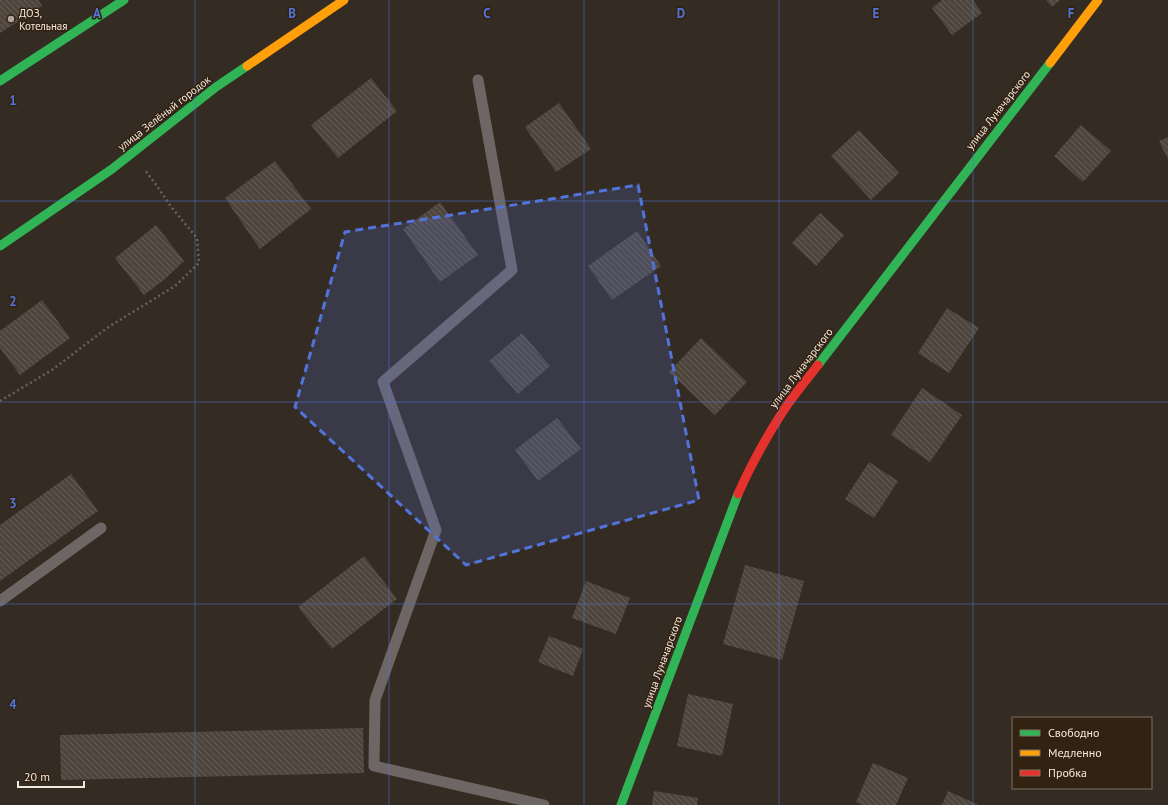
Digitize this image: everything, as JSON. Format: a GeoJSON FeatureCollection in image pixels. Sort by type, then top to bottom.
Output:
{"type":"FeatureCollection","features":[{"type":"Feature","properties":{"kind":"street"},"geometry":{"type":"LineString","coordinates":[[0,81],[124,0]]}},
{"type":"Feature","properties":{"kind":"street","name":"улица Зелёный городок"},"geometry":{"type":"LineString","coordinates":[[0,246],[105,174],[216,87],[344,0]]}},
{"type":"Feature","properties":{"kind":"street","name":"улица Луначарского"},"geometry":{"type":"LineString","coordinates":[[621,805],[733,504],[749,469],[767,436],[788,404],[1098,0]]}},
{"type":"Feature","properties":{"kind":"lane"},"geometry":{"type":"LineString","coordinates":[[478,80],[512,270],[383,382],[436,530],[375,700],[374,766],[544,805]]}},
{"type":"Feature","properties":{"kind":"lane"},"geometry":{"type":"LineString","coordinates":[[0,601],[101,528]]}},
{"type":"Feature","properties":{"kind":"path"},"geometry":{"type":"LineString","coordinates":[[0,401],[52,370],[107,328],[176,286],[199,263],[197,238],[172,208],[158,186],[140,165],[136,151]]}},
{"type":"Feature","properties":{"kind":"highlighted area"},"geometry":{"type":"Polygon","coordinates":[[[638,185],[699,500],[466,565],[295,407],[345,232],[638,185]]]}},
{"type":"Feature","properties":{"kind":"building","name":"ДОЗ, Котельная"},"geometry":{"type":"Polygon","coordinates":[[[0,0],[39,0],[42,6],[0,33],[0,0]]]}},
{"type":"Feature","properties":{"kind":"building"},"geometry":{"type":"Polygon","coordinates":[[[942,0],[973,0],[982,13],[952,35],[932,8],[942,0]]]}},
{"type":"Feature","properties":{"kind":"building"},"geometry":{"type":"Polygon","coordinates":[[[1046,0],[1060,0],[1052,7],[1046,0]]]}},
{"type":"Feature","properties":{"kind":"building"},"geometry":{"type":"Polygon","coordinates":[[[371,78],[397,111],[338,158],[311,125],[371,78]]]}},
{"type":"Feature","properties":{"kind":"building"},"geometry":{"type":"Polygon","coordinates":[[[559,103],[591,149],[556,172],[525,127],[559,103]]]}},
{"type":"Feature","properties":{"kind":"building"},"geometry":{"type":"Polygon","coordinates":[[[1081,125],[1111,151],[1083,182],[1054,156],[1081,125]]]}},
{"type":"Feature","properties":{"kind":"building"},"geometry":{"type":"Polygon","coordinates":[[[859,130],[899,173],[871,200],[831,156],[859,130]]]}},
{"type":"Feature","properties":{"kind":"building"},"geometry":{"type":"Polygon","coordinates":[[[1168,137],[1168,159],[1159,141],[1168,137]]]}},
{"type":"Feature","properties":{"kind":"building"},"geometry":{"type":"Polygon","coordinates":[[[275,161],[311,209],[260,249],[225,198],[275,161]]]}},
{"type":"Feature","properties":{"kind":"building"},"geometry":{"type":"Polygon","coordinates":[[[440,202],[478,255],[440,282],[403,229],[440,202]]]}},
{"type":"Feature","properties":{"kind":"building"},"geometry":{"type":"Polygon","coordinates":[[[820,213],[844,235],[816,266],[792,243],[820,213]]]}},
{"type":"Feature","properties":{"kind":"building"},"geometry":{"type":"Polygon","coordinates":[[[156,225],[184,261],[165,279],[144,295],[115,258],[156,225]]]}},
{"type":"Feature","properties":{"kind":"building"},"geometry":{"type":"Polygon","coordinates":[[[637,231],[661,266],[612,300],[588,266],[637,231]]]}},
{"type":"Feature","properties":{"kind":"building"},"geometry":{"type":"Polygon","coordinates":[[[42,300],[70,338],[20,375],[0,348],[0,331],[42,300]]]}},
{"type":"Feature","properties":{"kind":"building"},"geometry":{"type":"Polygon","coordinates":[[[947,308],[979,328],[949,373],[918,353],[947,308]]]}},
{"type":"Feature","properties":{"kind":"building"},"geometry":{"type":"Polygon","coordinates":[[[522,333],[550,366],[518,394],[489,361],[522,333]]]}},
{"type":"Feature","properties":{"kind":"building"},"geometry":{"type":"Polygon","coordinates":[[[701,338],[747,382],[715,415],[669,372],[701,338]]]}},
{"type":"Feature","properties":{"kind":"building"},"geometry":{"type":"Polygon","coordinates":[[[922,388],[962,415],[930,462],[891,435],[922,388]]]}},
{"type":"Feature","properties":{"kind":"building"},"geometry":{"type":"Polygon","coordinates":[[[557,418],[581,449],[538,481],[515,450],[557,418]]]}},
{"type":"Feature","properties":{"kind":"building"},"geometry":{"type":"Polygon","coordinates":[[[869,462],[898,481],[874,518],[845,499],[869,462]]]}},
{"type":"Feature","properties":{"kind":"building"},"geometry":{"type":"Polygon","coordinates":[[[71,474],[98,511],[0,581],[0,525],[71,474]]]}},
{"type":"Feature","properties":{"kind":"building"},"geometry":{"type":"Polygon","coordinates":[[[364,556],[397,599],[332,649],[298,607],[364,556]]]}},
{"type":"Feature","properties":{"kind":"building"},"geometry":{"type":"Polygon","coordinates":[[[745,565],[804,581],[782,660],[723,644],[745,565]]]}},
{"type":"Feature","properties":{"kind":"building"},"geometry":{"type":"Polygon","coordinates":[[[586,581],[630,598],[616,634],[572,618],[586,581]]]}},
{"type":"Feature","properties":{"kind":"building"},"geometry":{"type":"Polygon","coordinates":[[[549,636],[583,649],[573,676],[538,662],[549,636]]]}},
{"type":"Feature","properties":{"kind":"building"},"geometry":{"type":"Polygon","coordinates":[[[688,694],[733,704],[722,756],[677,746],[688,694]]]}},
{"type":"Feature","properties":{"kind":"building"},"geometry":{"type":"Polygon","coordinates":[[[363,728],[364,773],[61,780],[60,735],[363,728]]]}},
{"type":"Feature","properties":{"kind":"building"},"geometry":{"type":"Polygon","coordinates":[[[873,763],[908,778],[896,805],[862,805],[856,802],[873,763]]]}},
{"type":"Feature","properties":{"kind":"building"},"geometry":{"type":"Polygon","coordinates":[[[654,791],[698,798],[697,805],[652,805],[654,791]]]}},
{"type":"Feature","properties":{"kind":"building"},"geometry":{"type":"Polygon","coordinates":[[[948,791],[979,805],[942,805],[948,791]]]}},
{"type":"Feature","properties":{"kind":"traffic: fast"},"geometry":{"type":"LineString","coordinates":[[0,81],[124,0]]}},
{"type":"Feature","properties":{"kind":"traffic: fast"},"geometry":{"type":"LineString","coordinates":[[818,365],[1050,63]]}},
{"type":"Feature","properties":{"kind":"traffic: fast"},"geometry":{"type":"LineString","coordinates":[[0,246],[112,169],[216,87],[247,66]]}},
{"type":"Feature","properties":{"kind":"traffic: fast"},"geometry":{"type":"LineString","coordinates":[[621,805],[738,494]]}},
{"type":"Feature","properties":{"kind":"traffic: slow"},"geometry":{"type":"LineString","coordinates":[[247,66],[344,0]]}},
{"type":"Feature","properties":{"kind":"traffic: slow"},"geometry":{"type":"LineString","coordinates":[[1050,63],[1098,0]]}},
{"type":"Feature","properties":{"kind":"traffic: jam"},"geometry":{"type":"LineString","coordinates":[[738,494],[752,464],[774,425],[818,365]]}},
{"type":"Feature","properties":{"kind":"place","name":"ДОЗ, Котельная"},"geometry":{"type":"Point","coordinates":[11,19]}}]}
